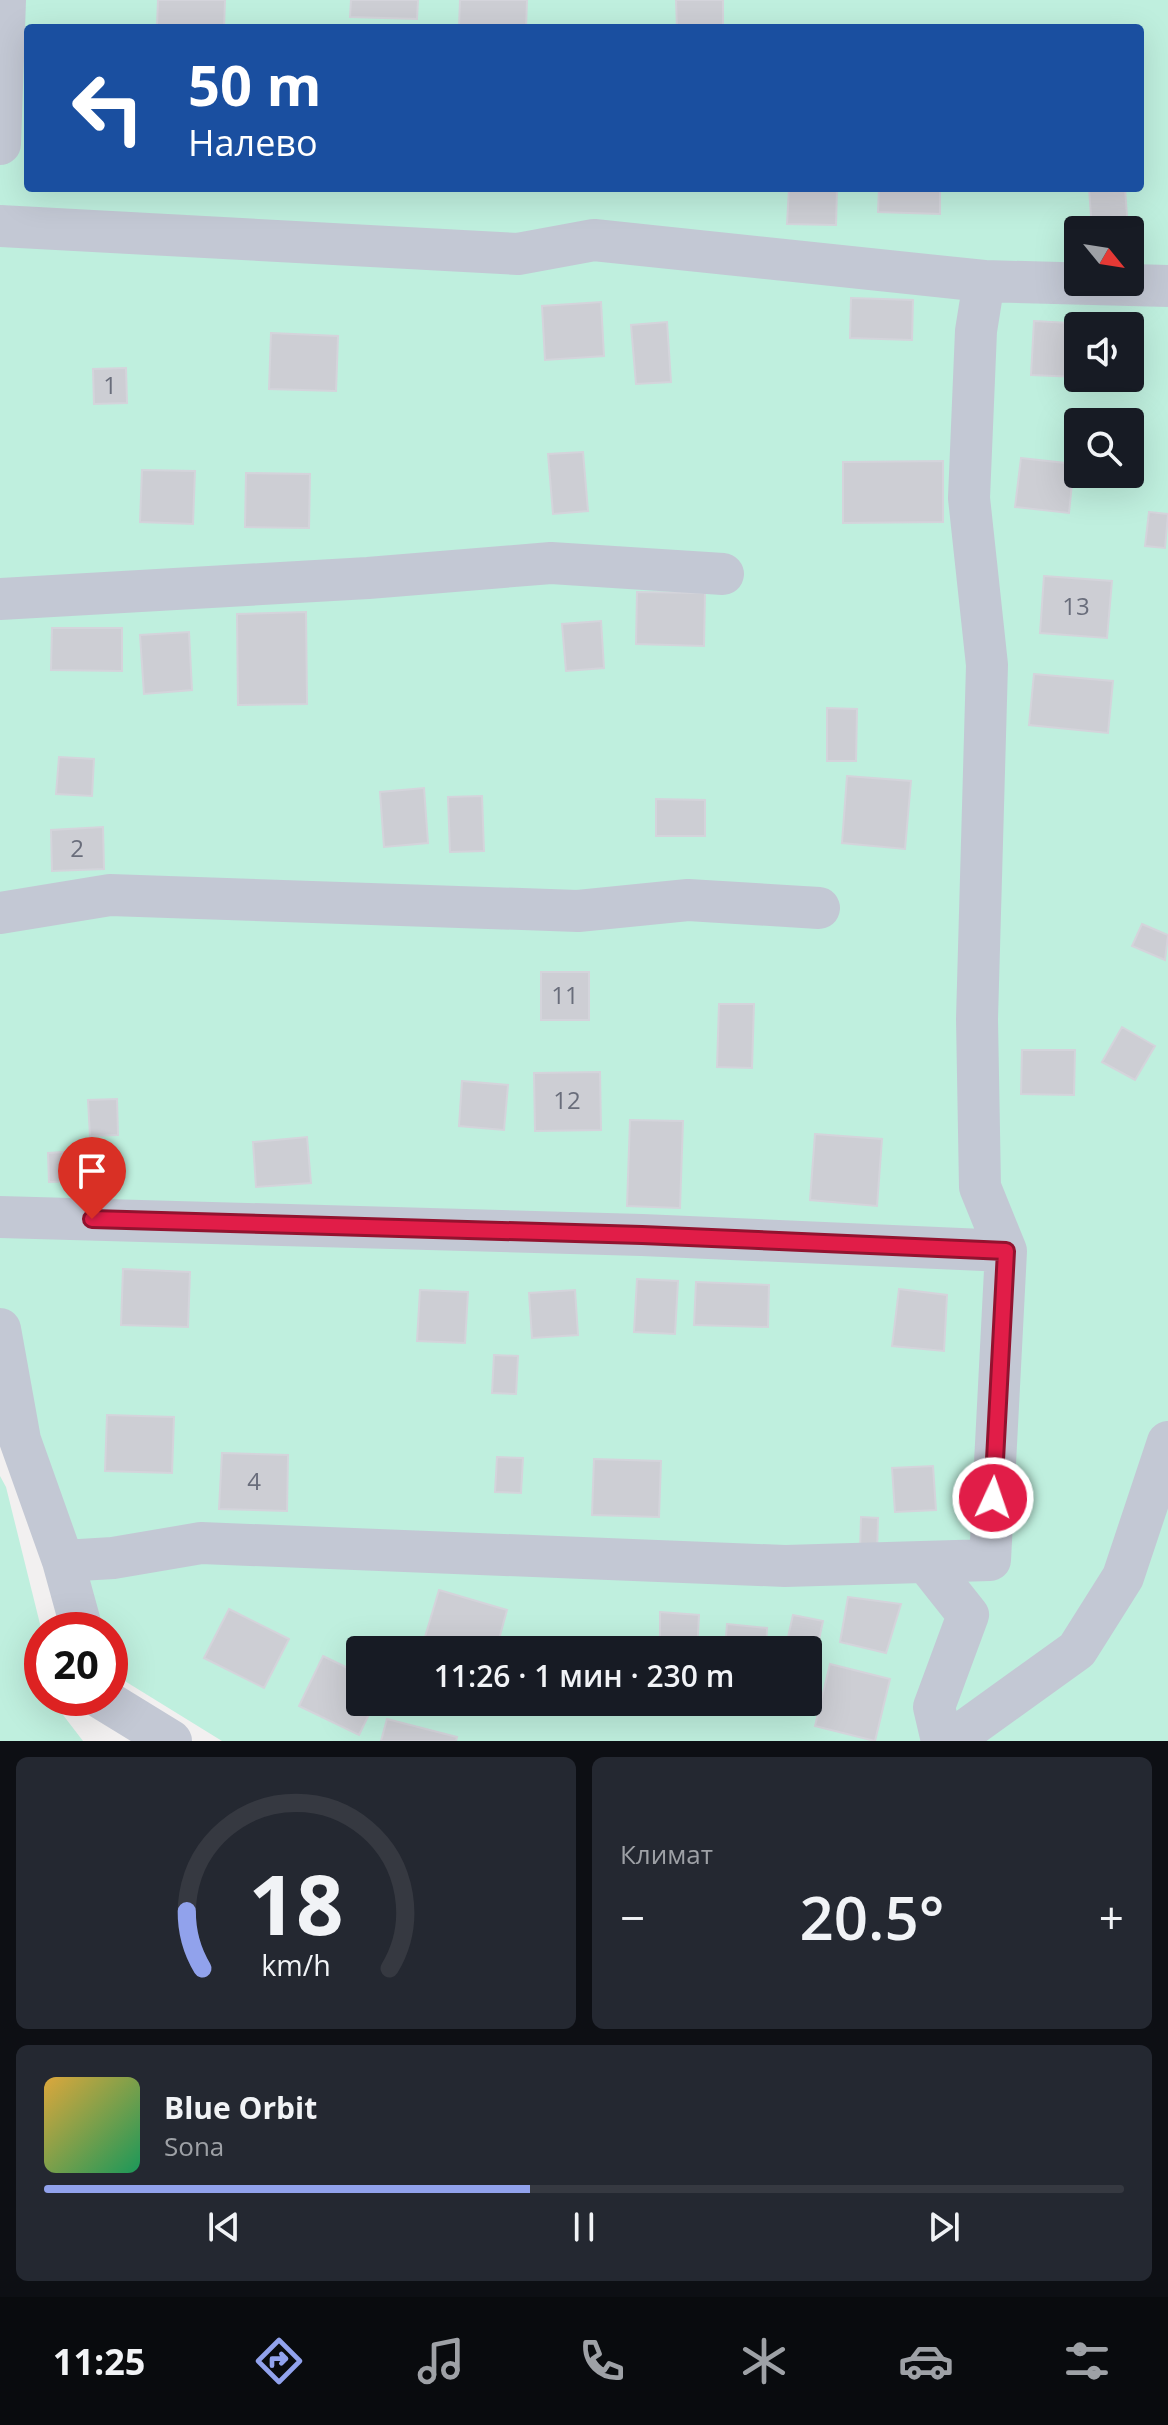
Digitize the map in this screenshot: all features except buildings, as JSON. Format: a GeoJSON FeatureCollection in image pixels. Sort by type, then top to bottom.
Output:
{"type":"FeatureCollection","features":[{"type":"Feature","properties":{"kind":"street"},"geometry":{"type":"LineString","coordinates":[[0,144],[5,0]]}},
{"type":"Feature","properties":{"kind":"street"},"geometry":{"type":"LineString","coordinates":[[0,226],[518,254],[594,240],[984,281],[1168,286]]}},
{"type":"Feature","properties":{"kind":"street"},"geometry":{"type":"LineString","coordinates":[[63,1561],[113,1558],[201,1543],[785,1566],[990,1560],[1006,1251],[980,1187],[977,1019],[987,665],[969,498],[976,331],[984,281]]}},
{"type":"Feature","properties":{"kind":"street"},"geometry":{"type":"LineString","coordinates":[[0,599],[551,563],[723,574]]}},
{"type":"Feature","properties":{"kind":"street"},"geometry":{"type":"LineString","coordinates":[[0,913],[110,895],[578,911],[688,900],[819,908]]}},
{"type":"Feature","properties":{"kind":"street"},"geometry":{"type":"LineString","coordinates":[[0,1217],[642,1235],[1006,1251]]}},
{"type":"Feature","properties":{"kind":"street"},"geometry":{"type":"LineString","coordinates":[[0,1329],[20,1440],[63,1561],[77,1612]]}},
{"type":"Feature","properties":{"kind":"street"},"geometry":{"type":"LineString","coordinates":[[959,1741],[963,1732],[1077,1650],[1123,1577],[1168,1442]]}},
{"type":"Feature","properties":{"kind":"street"},"geometry":{"type":"LineString","coordinates":[[926,1562],[968,1615],[934,1707],[942,1741]]}},
{"type":"Feature","properties":{"kind":"street"},"geometry":{"type":"LineString","coordinates":[[128,1715],[171,1741]]}},
{"type":"Feature","properties":{"kind":"green space"},"geometry":{"type":"Polygon","coordinates":[[[0,0],[1168,0],[1168,1741],[222,1741],[128,1683],[128,1612],[84,1612],[0,1442],[0,0]]]}},
{"type":"Feature","properties":{"kind":"green space"},"geometry":{"type":"Polygon","coordinates":[[[0,1476],[6,1487],[37,1612],[24,1612],[24,1716],[64,1716],[83,1741],[0,1741],[0,1476]]]}},
{"type":"Feature","properties":{"kind":"route"},"geometry":{"type":"LineString","coordinates":[[92,1219],[642,1235],[1006,1251],[993,1498]]}}]}
